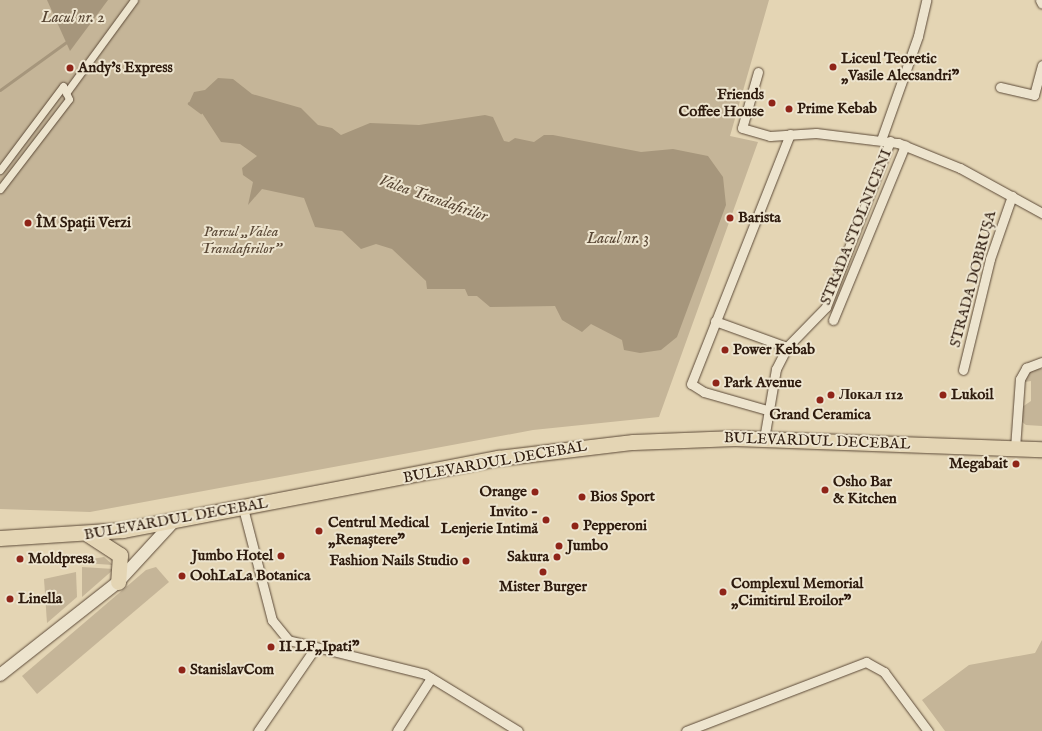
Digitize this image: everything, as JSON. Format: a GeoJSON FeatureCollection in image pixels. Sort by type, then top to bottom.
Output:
{"type":"FeatureCollection","features":[{"type":"Feature","properties":{"kind":"main road","name":"BULEVARDUL DECEBAL"},"geometry":{"type":"LineString","coordinates":[[0,538],[89,535],[243,508],[556,449],[669,440],[764,439],[1042,449]]}},
{"type":"Feature","properties":{"kind":"main road"},"geometry":{"type":"LineString","coordinates":[[89,535],[120,555],[118,582]]}},
{"type":"Feature","properties":{"kind":"street"},"geometry":{"type":"LineString","coordinates":[[66,93],[134,0]]}},
{"type":"Feature","properties":{"kind":"street","name":"STRADA STOLNICENI"},"geometry":{"type":"LineString","coordinates":[[764,439],[767,410],[773,378],[788,347],[826,307],[886,141],[918,36],[926,0]]}},
{"type":"Feature","properties":{"kind":"street"},"geometry":{"type":"LineString","coordinates":[[1040,0],[1042,4]]}},
{"type":"Feature","properties":{"kind":"street"},"geometry":{"type":"LineString","coordinates":[[1000,87],[1034,95],[1042,65]]}},
{"type":"Feature","properties":{"kind":"street"},"geometry":{"type":"LineString","coordinates":[[758,72],[742,128],[770,136],[816,133],[886,141],[905,145],[1012,196],[1042,213]]}},
{"type":"Feature","properties":{"kind":"street"},"geometry":{"type":"LineString","coordinates":[[0,170],[63,86],[69,99],[1,185]]}},
{"type":"Feature","properties":{"kind":"street"},"geometry":{"type":"LineString","coordinates":[[767,410],[691,386],[715,321],[790,134]]}},
{"type":"Feature","properties":{"kind":"street","name":"STRADA STOLNICENI"},"geometry":{"type":"LineString","coordinates":[[833,320],[905,145]]}},
{"type":"Feature","properties":{"kind":"street","name":"STRADA DOBRUȘA"},"geometry":{"type":"LineString","coordinates":[[963,370],[990,259],[1012,196]]}},
{"type":"Feature","properties":{"kind":"street"},"geometry":{"type":"LineString","coordinates":[[715,321],[788,347]]}},
{"type":"Feature","properties":{"kind":"street"},"geometry":{"type":"LineString","coordinates":[[1015,448],[1020,380],[1026,368],[1042,362]]}},
{"type":"Feature","properties":{"kind":"street"},"geometry":{"type":"LineString","coordinates":[[243,508],[272,620],[288,640],[431,678],[518,731]]}},
{"type":"Feature","properties":{"kind":"street"},"geometry":{"type":"LineString","coordinates":[[0,675],[118,582],[176,519]]}},
{"type":"Feature","properties":{"kind":"street"},"geometry":{"type":"LineString","coordinates":[[258,731],[315,648]]}},
{"type":"Feature","properties":{"kind":"street"},"geometry":{"type":"LineString","coordinates":[[686,731],[866,662],[884,672],[928,731]]}},
{"type":"Feature","properties":{"kind":"street"},"geometry":{"type":"LineString","coordinates":[[397,731],[431,678]]}},
{"type":"Feature","properties":{"kind":"green space","name":"Parcul „Valea Trandafirilor”"},"geometry":{"type":"Polygon","coordinates":[[[0,0],[769,0],[730,136],[758,142],[659,417],[533,430],[90,512],[0,509],[0,0]]]}},
{"type":"Feature","properties":{"kind":"green space"},"geometry":{"type":"Polygon","coordinates":[[[1031,369],[1042,369],[1042,426],[1026,425],[1022,422],[1022,407],[1031,401],[1031,381],[1025,382],[1025,376],[1031,369]]]}},
{"type":"Feature","properties":{"kind":"green space"},"geometry":{"type":"Polygon","coordinates":[[[104,557],[113,565],[84,563],[85,560],[104,557]]]}},
{"type":"Feature","properties":{"kind":"green space"},"geometry":{"type":"Polygon","coordinates":[[[82,567],[114,569],[82,597],[82,567]]]}},
{"type":"Feature","properties":{"kind":"green space"},"geometry":{"type":"Polygon","coordinates":[[[156,567],[169,582],[37,694],[22,676],[146,570],[156,567]]]}},
{"type":"Feature","properties":{"kind":"green space"},"geometry":{"type":"Polygon","coordinates":[[[76,572],[77,597],[47,623],[44,579],[76,572]]]}},
{"type":"Feature","properties":{"kind":"green space"},"geometry":{"type":"Polygon","coordinates":[[[1042,640],[1042,731],[945,731],[922,700],[969,665],[1035,653],[1042,640]]]}},
{"type":"Feature","properties":{"kind":"water","name":"Lacul nr. 2"},"geometry":{"type":"Polygon","coordinates":[[[47,0],[108,0],[70,51],[47,0]]]}},
{"type":"Feature","properties":{"kind":"water","name":"Lacul nr. 3"},"geometry":{"type":"Polygon","coordinates":[[[218,78],[233,79],[252,94],[301,108],[318,125],[332,128],[341,135],[370,123],[419,125],[485,115],[493,117],[504,141],[509,142],[515,138],[534,142],[544,135],[553,135],[641,152],[673,149],[708,156],[723,177],[726,205],[677,337],[661,350],[640,353],[624,350],[622,340],[591,324],[582,332],[562,320],[555,306],[490,307],[477,296],[468,296],[465,289],[427,289],[426,281],[392,249],[376,244],[361,249],[342,231],[315,227],[304,198],[262,189],[248,205],[253,182],[243,175],[242,168],[257,156],[240,144],[221,142],[202,113],[189,103],[194,92],[205,90],[218,78]]]}},
{"type":"Feature","properties":{"kind":"waterway"},"geometry":{"type":"LineString","coordinates":[[0,90],[68,41]]}},
{"type":"Feature","properties":{"kind":"waterway","name":"Valea Trandafirilor"},"geometry":{"type":"LineString","coordinates":[[189,103],[201,112]]}},
{"type":"Feature","properties":{"kind":"place","name":"Liceul Teoretic „Vasile Alecsandri”"},"geometry":{"type":"Point","coordinates":[833,67]}},
{"type":"Feature","properties":{"kind":"place","name":"Andy's Express"},"geometry":{"type":"Point","coordinates":[70,68]}},
{"type":"Feature","properties":{"kind":"place","name":"Friends Coffee House"},"geometry":{"type":"Point","coordinates":[772,103]}},
{"type":"Feature","properties":{"kind":"place","name":"Prime Kebab"},"geometry":{"type":"Point","coordinates":[789,109]}},
{"type":"Feature","properties":{"kind":"place","name":"Barista"},"geometry":{"type":"Point","coordinates":[730,218]}},
{"type":"Feature","properties":{"kind":"place","name":"ÎM Spații Verzi"},"geometry":{"type":"Point","coordinates":[28,223]}},
{"type":"Feature","properties":{"kind":"place","name":"Power Kebab"},"geometry":{"type":"Point","coordinates":[725,350]}},
{"type":"Feature","properties":{"kind":"place","name":"Park Avenue"},"geometry":{"type":"Point","coordinates":[716,383]}},
{"type":"Feature","properties":{"kind":"place","name":"Локал 112"},"geometry":{"type":"Point","coordinates":[831,395]}},
{"type":"Feature","properties":{"kind":"place","name":"Lukoil"},"geometry":{"type":"Point","coordinates":[943,395]}},
{"type":"Feature","properties":{"kind":"place","name":"Grand Ceramica"},"geometry":{"type":"Point","coordinates":[820,400]}},
{"type":"Feature","properties":{"kind":"place","name":"Megabait"},"geometry":{"type":"Point","coordinates":[1016,464]}},
{"type":"Feature","properties":{"kind":"place","name":"Osho Bar & Kitchen"},"geometry":{"type":"Point","coordinates":[825,490]}},
{"type":"Feature","properties":{"kind":"place","name":"Orange"},"geometry":{"type":"Point","coordinates":[535,492]}},
{"type":"Feature","properties":{"kind":"place","name":"Bios Sport"},"geometry":{"type":"Point","coordinates":[582,497]}},
{"type":"Feature","properties":{"kind":"place","name":"Invito - Lenjerie Intimă"},"geometry":{"type":"Point","coordinates":[546,520]}},
{"type":"Feature","properties":{"kind":"place","name":"Pepperoni"},"geometry":{"type":"Point","coordinates":[575,526]}},
{"type":"Feature","properties":{"kind":"place","name":"Centrul Medical „Renaștere”"},"geometry":{"type":"Point","coordinates":[319,531]}},
{"type":"Feature","properties":{"kind":"place","name":"Jumbo"},"geometry":{"type":"Point","coordinates":[559,546]}},
{"type":"Feature","properties":{"kind":"place","name":"Jumbo Hotel"},"geometry":{"type":"Point","coordinates":[281,556]}},
{"type":"Feature","properties":{"kind":"place","name":"Sakura"},"geometry":{"type":"Point","coordinates":[557,557]}},
{"type":"Feature","properties":{"kind":"place","name":"Moldpresa"},"geometry":{"type":"Point","coordinates":[20,559]}},
{"type":"Feature","properties":{"kind":"place","name":"Fashion Nails Studio"},"geometry":{"type":"Point","coordinates":[466,561]}},
{"type":"Feature","properties":{"kind":"place","name":"Mister Burger"},"geometry":{"type":"Point","coordinates":[543,572]}},
{"type":"Feature","properties":{"kind":"place","name":"OohLaLa Botanica"},"geometry":{"type":"Point","coordinates":[182,576]}},
{"type":"Feature","properties":{"kind":"place","name":"Complexul Memorial „Cimitirul Eroilor”"},"geometry":{"type":"Point","coordinates":[723,592]}},
{"type":"Feature","properties":{"kind":"place","name":"Linella"},"geometry":{"type":"Point","coordinates":[10,599]}},
{"type":"Feature","properties":{"kind":"place","name":"II LF„Ipati”"},"geometry":{"type":"Point","coordinates":[271,647]}},
{"type":"Feature","properties":{"kind":"place","name":"StanislavCom"},"geometry":{"type":"Point","coordinates":[182,670]}}]}
